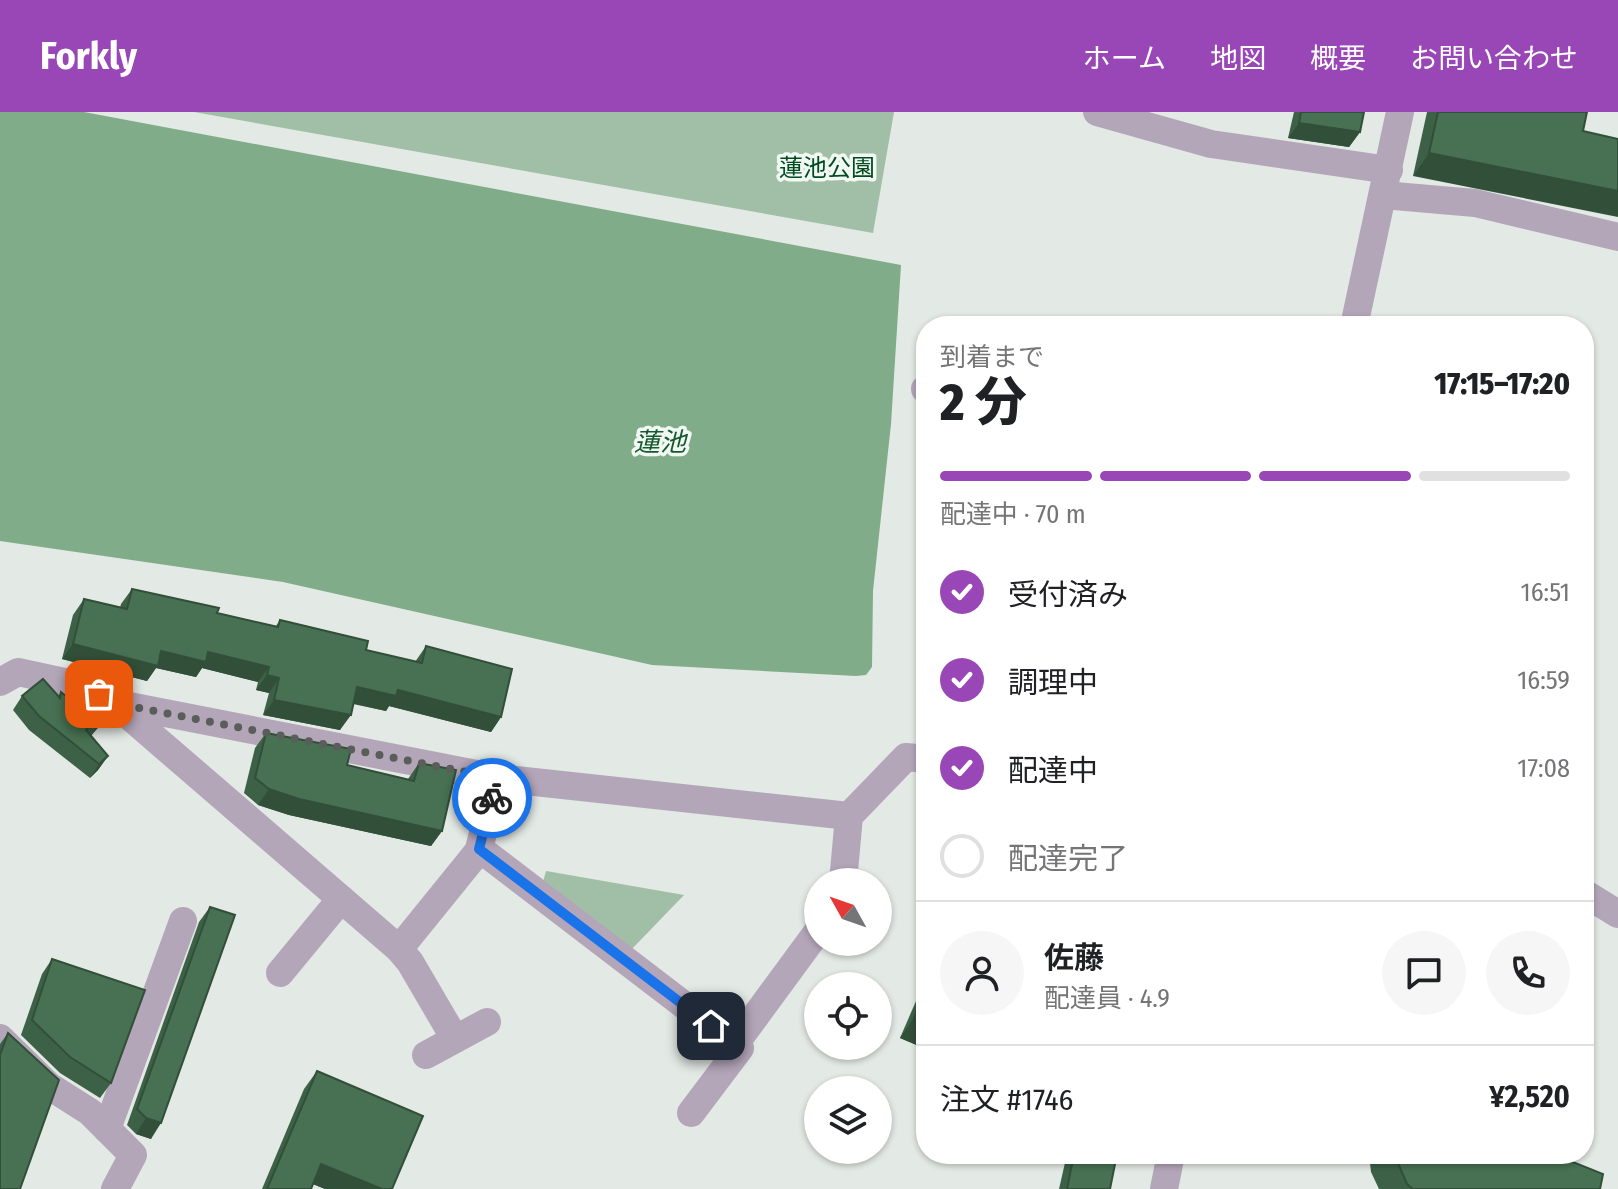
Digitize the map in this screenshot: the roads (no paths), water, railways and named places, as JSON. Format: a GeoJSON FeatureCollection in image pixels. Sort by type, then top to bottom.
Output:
{"type":"FeatureCollection","features":[{"type":"Feature","properties":{"kind":"street"},"geometry":{"type":"LineString","coordinates":[[1097,112],[1151,119],[1211,144],[1618,237]]}},
{"type":"Feature","properties":{"kind":"street"},"geometry":{"type":"LineString","coordinates":[[1356,316],[1400,112]]}},
{"type":"Feature","properties":{"kind":"street"},"geometry":{"type":"LineString","coordinates":[[0,682],[18,672],[83,686],[114,703],[399,949],[455,1039]]}},
{"type":"Feature","properties":{"kind":"street"},"geometry":{"type":"LineString","coordinates":[[114,703],[497,778],[849,816]]}},
{"type":"Feature","properties":{"kind":"street"},"geometry":{"type":"LineString","coordinates":[[844,868],[849,816],[906,757],[916,758]]}},
{"type":"Feature","properties":{"kind":"street"},"geometry":{"type":"LineString","coordinates":[[399,949],[479,849],[497,778]]}},
{"type":"Feature","properties":{"kind":"street"},"geometry":{"type":"LineString","coordinates":[[479,849],[740,1048],[691,1113]]}},
{"type":"Feature","properties":{"kind":"street"},"geometry":{"type":"LineString","coordinates":[[280,973],[341,899]]}},
{"type":"Feature","properties":{"kind":"street"},"geometry":{"type":"LineString","coordinates":[[1594,899],[1618,914]]}},
{"type":"Feature","properties":{"kind":"street"},"geometry":{"type":"LineString","coordinates":[[107,1129],[183,921]]}},
{"type":"Feature","properties":{"kind":"street"},"geometry":{"type":"LineString","coordinates":[[735,1044],[804,950]]}},
{"type":"Feature","properties":{"kind":"street"},"geometry":{"type":"LineString","coordinates":[[426,1055],[487,1022]]}},
{"type":"Feature","properties":{"kind":"street"},"geometry":{"type":"LineString","coordinates":[[0,1038],[49,1086],[90,1112],[133,1155],[115,1189]]}},
{"type":"Feature","properties":{"kind":"street"},"geometry":{"type":"LineString","coordinates":[[1164,1189],[1169,1164]]}},
{"type":"Feature","properties":{"kind":"water","name":"蓮池"},"geometry":{"type":"Polygon","coordinates":[[[0,112],[84,112],[901,265],[891,424],[873,591],[872,667],[866,675],[856,676],[652,665],[283,582],[0,541],[0,112]]]}},
{"type":"Feature","properties":{"kind":"park label","name":"蓮池公園"},"geometry":{"type":"Point","coordinates":[827,168]}}]}
